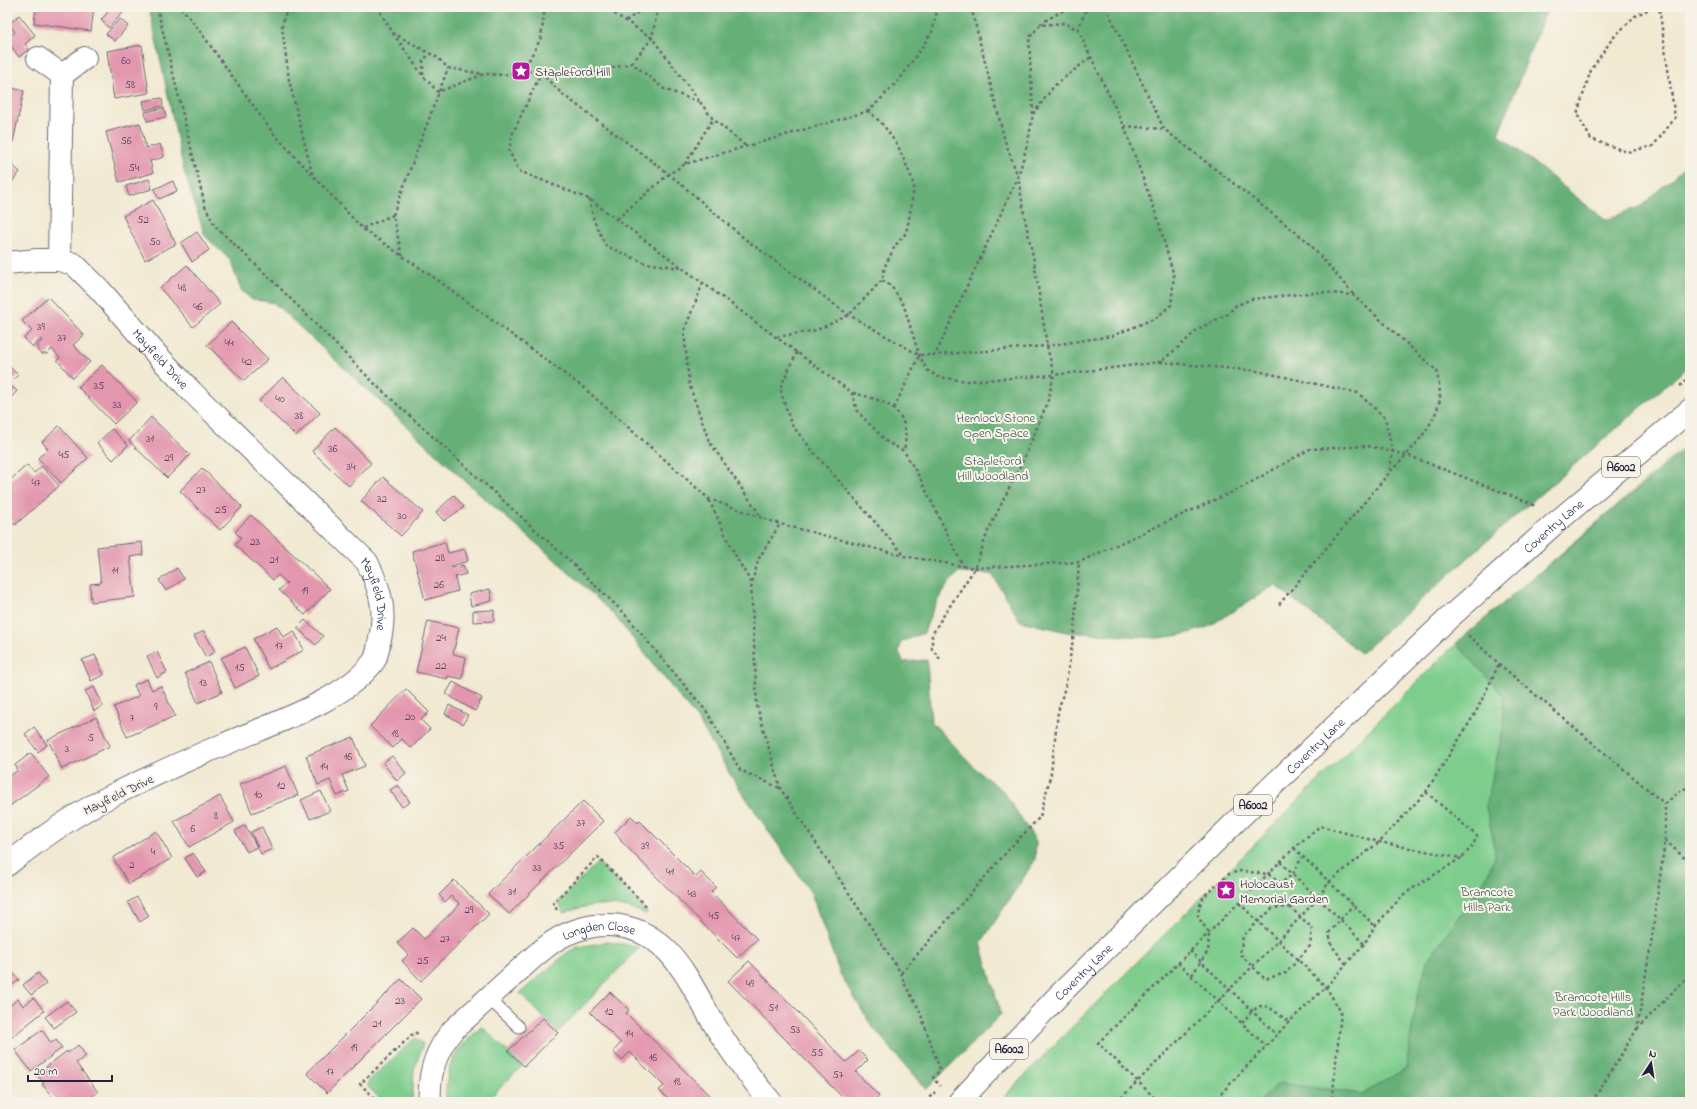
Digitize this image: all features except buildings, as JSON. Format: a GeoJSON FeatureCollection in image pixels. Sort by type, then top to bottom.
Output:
{"type":"FeatureCollection","features":[{"type":"Feature","properties":{"kind":"street"},"geometry":{"type":"LineString","coordinates":[[38,58],[62,75]]}},
{"type":"Feature","properties":{"kind":"street"},"geometry":{"type":"LineString","coordinates":[[62,75],[85,58]]}},
{"type":"Feature","properties":{"kind":"street"},"geometry":{"type":"LineString","coordinates":[[58,260],[62,75]]}},
{"type":"Feature","properties":{"kind":"street","name":"Mayfield Drive"},"geometry":{"type":"LineString","coordinates":[[7,263],[37,260],[58,260],[74,264],[90,278],[159,357],[192,392],[368,562],[378,582],[383,605],[382,633],[375,659],[360,676],[342,691],[312,706],[209,750],[84,810],[7,865]]}},
{"type":"Feature","properties":{"kind":"street","name":"Coventry Lane"},"geometry":{"type":"LineString","coordinates":[[959,1102],[1059,995],[1263,796],[1450,617],[1553,525],[1690,410]]}},
{"type":"Feature","properties":{"kind":"street","name":"Longden Close"},"geometry":{"type":"LineString","coordinates":[[430,1102],[429,1082],[432,1067],[443,1042],[453,1030],[546,946],[570,933],[587,927],[602,925],[622,926],[642,931],[661,944],[689,981],[718,1031],[738,1061],[771,1102]]}},
{"type":"Feature","properties":{"kind":"lane"},"geometry":{"type":"LineString","coordinates":[[488,998],[519,1027]]}},
{"type":"Feature","properties":{"kind":"path"},"geometry":{"type":"LineString","coordinates":[[157,7],[205,206],[215,226],[276,284],[377,386],[573,564],[623,612],[707,712],[740,770],[780,788]]}},
{"type":"Feature","properties":{"kind":"path"},"geometry":{"type":"LineString","coordinates":[[181,7],[273,133],[363,229],[584,388],[709,499],[780,524],[904,556],[975,568],[1079,562],[1242,488],[1310,449],[1368,446],[1407,455],[1530,503],[1538,508],[1553,525]]}},
{"type":"Feature","properties":{"kind":"path"},"geometry":{"type":"LineString","coordinates":[[287,7],[282,27],[288,80],[314,177]]}},
{"type":"Feature","properties":{"kind":"path"},"geometry":{"type":"LineString","coordinates":[[377,7],[423,76],[438,92]]}},
{"type":"Feature","properties":{"kind":"path"},"geometry":{"type":"LineString","coordinates":[[523,71],[542,38],[545,7]]}},
{"type":"Feature","properties":{"kind":"path"},"geometry":{"type":"LineString","coordinates":[[604,7],[652,38],[714,119],[747,147]]}},
{"type":"Feature","properties":{"kind":"path"},"geometry":{"type":"LineString","coordinates":[[626,21],[645,7]]}},
{"type":"Feature","properties":{"kind":"path"},"geometry":{"type":"LineString","coordinates":[[393,33],[438,58],[448,68],[484,74],[504,75],[523,71],[584,75],[632,63],[652,38],[658,7]]}},
{"type":"Feature","properties":{"kind":"path"},"geometry":{"type":"LineString","coordinates":[[617,219],[669,174],[684,164],[747,147],[869,110],[900,78],[932,32],[938,7]]}},
{"type":"Feature","properties":{"kind":"path"},"geometry":{"type":"LineString","coordinates":[[940,659],[932,648],[932,635],[975,568],[988,531],[1025,456],[1047,404],[1054,375],[1047,346],[1034,261],[1018,177],[1005,141],[971,7]]}},
{"type":"Feature","properties":{"kind":"path"},"geometry":{"type":"LineString","coordinates":[[935,356],[1018,177],[1028,142],[1033,114],[1029,38],[1040,25],[1069,7]]}},
{"type":"Feature","properties":{"kind":"path"},"geometry":{"type":"LineString","coordinates":[[1078,30],[1084,14],[1090,7]]}},
{"type":"Feature","properties":{"kind":"path"},"geometry":{"type":"LineString","coordinates":[[1106,7],[1164,129],[1307,241],[1354,295],[1437,371],[1440,397],[1432,422],[1407,455],[1389,473],[1277,607]]}},
{"type":"Feature","properties":{"kind":"path"},"geometry":{"type":"LineString","coordinates":[[1653,7],[1635,16],[1612,39],[1591,70],[1577,114],[1591,139],[1627,152],[1653,146],[1675,118],[1659,7]]}},
{"type":"Feature","properties":{"kind":"path"},"geometry":{"type":"LineString","coordinates":[[541,73],[561,93],[669,174],[745,239],[848,315],[919,355],[935,356],[1047,346],[1112,336],[1156,318],[1171,305],[1174,276],[1157,217],[1124,126],[1078,30],[1065,23],[1040,25]]}},
{"type":"Feature","properties":{"kind":"path"},"geometry":{"type":"LineString","coordinates":[[423,76],[423,60],[430,54]]}},
{"type":"Feature","properties":{"kind":"path"},"geometry":{"type":"LineString","coordinates":[[1033,114],[1055,85],[1091,57]]}},
{"type":"Feature","properties":{"kind":"path"},"geometry":{"type":"LineString","coordinates":[[632,63],[664,89],[700,102]]}},
{"type":"Feature","properties":{"kind":"path"},"geometry":{"type":"LineString","coordinates":[[402,256],[393,215],[448,68]]}},
{"type":"Feature","properties":{"kind":"path"},"geometry":{"type":"LineString","coordinates":[[541,73],[512,135],[508,151],[519,170],[589,199],[852,392],[878,399],[894,408],[904,426],[906,439],[904,452]]}},
{"type":"Feature","properties":{"kind":"path"},"geometry":{"type":"LineString","coordinates":[[438,92],[484,74]]}},
{"type":"Feature","properties":{"kind":"path"},"geometry":{"type":"LineString","coordinates":[[777,337],[817,330],[848,315],[882,280],[885,266],[895,246],[906,233],[910,219],[914,187],[911,176],[898,146],[884,126],[869,110]]}},
{"type":"Feature","properties":{"kind":"path"},"geometry":{"type":"LineString","coordinates":[[684,164],[714,119]]}},
{"type":"Feature","properties":{"kind":"path"},"geometry":{"type":"LineString","coordinates":[[1124,126],[1164,129]]}},
{"type":"Feature","properties":{"kind":"path"},"geometry":{"type":"LineString","coordinates":[[589,199],[594,221],[606,246],[645,263],[683,268]]}},
{"type":"Feature","properties":{"kind":"path"},"geometry":{"type":"LineString","coordinates":[[363,229],[393,215]]}},
{"type":"Feature","properties":{"kind":"path"},"geometry":{"type":"LineString","coordinates":[[882,280],[892,287],[904,306],[919,355],[927,370],[938,377],[968,381],[1054,375],[1160,362],[1257,371],[1358,393],[1385,418],[1393,452],[1389,473]]}},
{"type":"Feature","properties":{"kind":"path"},"geometry":{"type":"LineString","coordinates":[[703,283],[684,331],[689,384],[709,442],[763,518]]}},
{"type":"Feature","properties":{"kind":"path"},"geometry":{"type":"LineString","coordinates":[[1160,362],[1198,329],[1228,314],[1235,306],[1252,299],[1320,292],[1354,295]]}},
{"type":"Feature","properties":{"kind":"path"},"geometry":{"type":"LineString","coordinates":[[797,352],[780,388],[791,424],[904,556]]}},
{"type":"Feature","properties":{"kind":"path"},"geometry":{"type":"LineString","coordinates":[[894,408],[919,355]]}},
{"type":"Feature","properties":{"kind":"path"},"geometry":{"type":"LineString","coordinates":[[852,392],[857,411],[887,442],[904,452],[921,480],[963,566]]}},
{"type":"Feature","properties":{"kind":"path"},"geometry":{"type":"LineString","coordinates":[[709,499],[737,559],[751,582]]}},
{"type":"Feature","properties":{"kind":"path"},"geometry":{"type":"LineString","coordinates":[[780,524],[759,558],[751,582],[757,706],[780,788],[901,973],[904,983],[919,1009],[940,1070],[933,1078],[940,1086]]}},
{"type":"Feature","properties":{"kind":"path"},"geometry":{"type":"LineString","coordinates":[[901,973],[1011,847],[1040,817],[1050,774],[1058,712],[1066,683],[1073,640],[1079,562]]}},
{"type":"Feature","properties":{"kind":"path"},"geometry":{"type":"LineString","coordinates":[[1472,640],[1665,804]]}},
{"type":"Feature","properties":{"kind":"path"},"geometry":{"type":"LineString","coordinates":[[1117,1102],[1278,941],[1318,898],[1329,882],[1379,842],[1426,792],[1476,712],[1499,664]]}},
{"type":"Feature","properties":{"kind":"path"},"geometry":{"type":"LineString","coordinates":[[1637,1029],[1652,936],[1665,840],[1665,804],[1680,791],[1690,786]]}},
{"type":"Feature","properties":{"kind":"path"},"geometry":{"type":"LineString","coordinates":[[1212,1102],[1289,1022],[1326,987],[1364,944],[1375,926],[1404,894],[1461,858],[1472,847],[1477,836],[1426,792]]}},
{"type":"Feature","properties":{"kind":"path"},"geometry":{"type":"LineString","coordinates":[[1159,1102],[1098,1043],[1294,848],[1320,826],[1379,842],[1461,858]]}},
{"type":"Feature","properties":{"kind":"path"},"geometry":{"type":"LineString","coordinates":[[1665,840],[1690,863]]}},
{"type":"Feature","properties":{"kind":"path"},"geometry":{"type":"LineString","coordinates":[[1294,848],[1375,926]]}},
{"type":"Feature","properties":{"kind":"path"},"geometry":{"type":"LineString","coordinates":[[570,933],[553,903],[598,857],[653,913],[642,931]]}},
{"type":"Feature","properties":{"kind":"path"},"geometry":{"type":"LineString","coordinates":[[1192,975],[1208,951],[1209,933],[1198,917],[1199,907],[1204,896],[1229,874],[1240,871],[1268,874],[1281,883],[1293,874],[1302,857]]}},
{"type":"Feature","properties":{"kind":"path"},"geometry":{"type":"LineString","coordinates":[[1280,862],[1342,920],[1364,944]]}},
{"type":"Feature","properties":{"kind":"path"},"geometry":{"type":"LineString","coordinates":[[1238,903],[1326,987],[1341,1012],[1332,1102]]}},
{"type":"Feature","properties":{"kind":"path"},"geometry":{"type":"LineString","coordinates":[[1346,964],[1332,946],[1329,934],[1353,905]]}},
{"type":"Feature","properties":{"kind":"path"},"geometry":{"type":"LineString","coordinates":[[1290,907],[1312,928],[1310,946],[1286,973],[1266,979],[1240,954],[1243,936],[1258,922],[1273,908],[1290,907]]}},
{"type":"Feature","properties":{"kind":"path"},"geometry":{"type":"LineString","coordinates":[[1190,951],[1277,1035]]}},
{"type":"Feature","properties":{"kind":"path"},"geometry":{"type":"LineString","coordinates":[[1178,963],[1266,1046]]}},
{"type":"Feature","properties":{"kind":"path"},"geometry":{"type":"LineString","coordinates":[[1592,1102],[1637,1029],[1690,974]]}},
{"type":"Feature","properties":{"kind":"path"},"geometry":{"type":"LineString","coordinates":[[1242,1023],[1260,1006],[1268,1006],[1289,1022]]}},
{"type":"Feature","properties":{"kind":"path"},"geometry":{"type":"LineString","coordinates":[[379,1102],[360,1084],[416,1032],[438,1051]]}},
{"type":"Feature","properties":{"kind":"green space","name":"Hemlock Stone Open Space"},"geometry":{"type":"Polygon","coordinates":[[[149,7],[1552,7],[1546,12],[1498,134],[1605,220],[1641,206],[1690,162],[1690,365],[1530,503],[1361,653],[1275,585],[1208,627],[1182,635],[1158,638],[1067,632],[1020,621],[992,574],[958,573],[947,586],[938,601],[930,616],[924,633],[901,642],[899,652],[903,662],[927,660],[931,721],[977,770],[1004,792],[1036,841],[1035,860],[981,943],[1001,1014],[926,1090],[871,1025],[840,974],[811,893],[731,776],[698,720],[614,615],[568,571],[477,492],[274,303],[251,299],[241,290],[230,260],[205,236],[184,171],[149,7]]]}},
{"type":"Feature","properties":{"kind":"green space","name":"Bramcote Hills Park"},"geometry":{"type":"Polygon","coordinates":[[[1690,442],[1690,1102],[999,1102],[1060,1039],[1445,654],[1690,442]]]}},
{"type":"Feature","properties":{"kind":"green space","name":"Bramcote Hills Park Woodland"},"geometry":{"type":"Polygon","coordinates":[[[1690,446],[1690,1102],[1259,1102],[1279,1083],[1363,1094],[1406,1068],[1416,1003],[1427,961],[1486,878],[1495,855],[1494,842],[1486,807],[1504,725],[1503,695],[1456,643],[1690,446]]]}},
{"type":"Feature","properties":{"kind":"green space"},"geometry":{"type":"Polygon","coordinates":[[[598,862],[647,912],[646,914],[625,907],[605,905],[575,909],[564,913],[558,902],[598,862]]]}},
{"type":"Feature","properties":{"kind":"green space"},"geometry":{"type":"Polygon","coordinates":[[[607,942],[639,948],[558,1032],[520,993],[568,952],[578,947],[607,942]]]}},
{"type":"Feature","properties":{"kind":"green space"},"geometry":{"type":"Polygon","coordinates":[[[482,1026],[522,1066],[486,1102],[446,1102],[447,1077],[450,1067],[458,1051],[482,1026]]]}},
{"type":"Feature","properties":{"kind":"green space"},"geometry":{"type":"Polygon","coordinates":[[[415,1038],[423,1044],[414,1070],[412,1102],[384,1102],[368,1087],[369,1081],[415,1038]]]}},
{"type":"Feature","properties":{"kind":"place","name":"Stapleford Hill"},"geometry":{"type":"Point","coordinates":[521,71]}},
{"type":"Feature","properties":{"kind":"place","name":"Holocaust Memorial Garden"},"geometry":{"type":"Point","coordinates":[1226,890]}},
{"type":"Feature","properties":{"kind":"park label","name":"Stapleford Hill Woodland"},"geometry":{"type":"Point","coordinates":[993,468]}}]}
